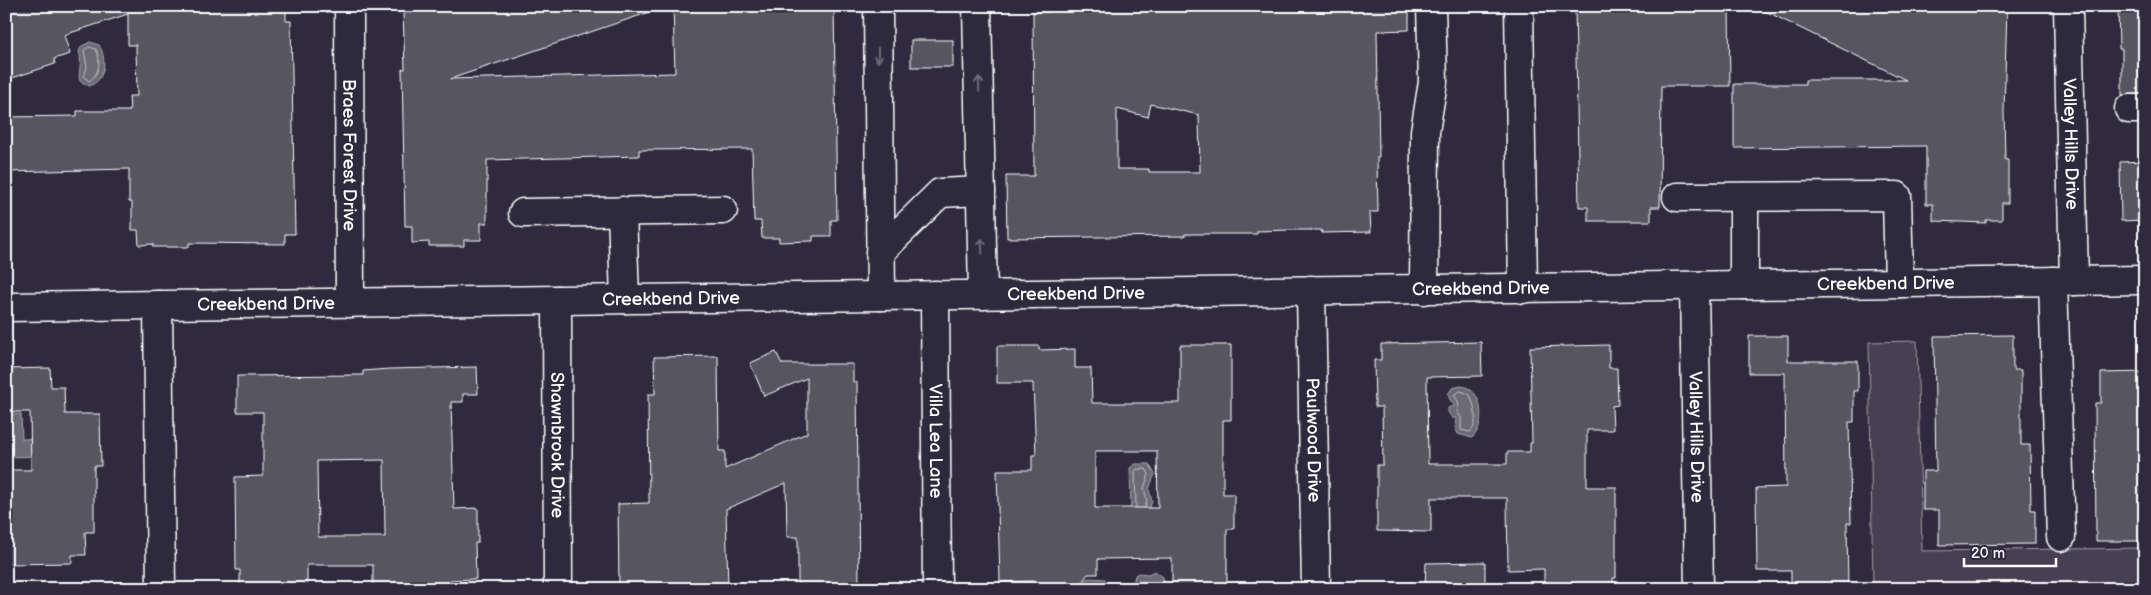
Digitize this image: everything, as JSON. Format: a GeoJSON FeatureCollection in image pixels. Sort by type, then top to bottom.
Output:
{"type":"FeatureCollection","features":[{"type":"Feature","properties":{"kind":"street","name":"Braes Forest Drive"},"geometry":{"type":"LineString","coordinates":[[349,6],[350,303]]}},
{"type":"Feature","properties":{"kind":"street"},"geometry":{"type":"LineString","coordinates":[[878,6],[880,296]]}},
{"type":"Feature","properties":{"kind":"street"},"geometry":{"type":"LineString","coordinates":[[977,6],[983,295]]}},
{"type":"Feature","properties":{"kind":"street"},"geometry":{"type":"LineString","coordinates":[[1424,290],[1426,131],[1433,82],[1431,6]]}},
{"type":"Feature","properties":{"kind":"street"},"geometry":{"type":"LineString","coordinates":[[1519,6],[1523,289]]}},
{"type":"Feature","properties":{"kind":"street","name":"Valley Hills Drive"},"geometry":{"type":"LineString","coordinates":[[2060,537],[2068,6]]}},
{"type":"Feature","properties":{"kind":"street"},"geometry":{"type":"LineString","coordinates":[[880,252],[940,193],[981,191]]}},
{"type":"Feature","properties":{"kind":"street"},"geometry":{"type":"LineString","coordinates":[[1677,197],[1897,196],[1899,283]]}},
{"type":"Feature","properties":{"kind":"street"},"geometry":{"type":"LineString","coordinates":[[1744,197],[1744,285]]}},
{"type":"Feature","properties":{"kind":"street"},"geometry":{"type":"LineString","coordinates":[[523,213],[723,210]]}},
{"type":"Feature","properties":{"kind":"street"},"geometry":{"type":"LineString","coordinates":[[622,211],[625,299]]}},
{"type":"Feature","properties":{"kind":"street","name":"Creekbend Drive"},"geometry":{"type":"LineString","coordinates":[[6,307],[2145,280]]}},
{"type":"Feature","properties":{"kind":"street","name":"Valley Hills Drive"},"geometry":{"type":"LineString","coordinates":[[1694,286],[1699,589]]}},
{"type":"Feature","properties":{"kind":"street","name":"Paulwood Drive"},"geometry":{"type":"LineString","coordinates":[[1311,290],[1316,589]]}},
{"type":"Feature","properties":{"kind":"street","name":"Villa Lea Lane"},"geometry":{"type":"LineString","coordinates":[[935,295],[937,589]]}},
{"type":"Feature","properties":{"kind":"street","name":"Shawnbrook Drive"},"geometry":{"type":"LineString","coordinates":[[558,300],[558,589]]}},
{"type":"Feature","properties":{"kind":"street"},"geometry":{"type":"LineString","coordinates":[[158,305],[161,589]]}},
{"type":"Feature","properties":{"kind":"shaded area"},"geometry":{"type":"Polygon","coordinates":[[[1917,341],[1922,551],[2145,548],[2145,587],[1873,589],[1869,342],[1917,341]]]}},
{"type":"Feature","properties":{"kind":"water"},"geometry":{"type":"Polygon","coordinates":[[[90,42],[99,45],[104,62],[99,79],[89,86],[80,81],[79,51],[82,46],[90,42]]]}},
{"type":"Feature","properties":{"kind":"water"},"geometry":{"type":"Polygon","coordinates":[[[1461,386],[1469,388],[1474,393],[1480,408],[1481,417],[1479,425],[1472,438],[1458,434],[1455,428],[1456,418],[1452,418],[1448,412],[1448,408],[1454,406],[1454,404],[1448,394],[1452,388],[1461,386]]]}},
{"type":"Feature","properties":{"kind":"water"},"geometry":{"type":"Polygon","coordinates":[[[21,414],[22,439],[46,438],[47,456],[6,457],[6,415],[21,414]]]}},
{"type":"Feature","properties":{"kind":"water"},"geometry":{"type":"Polygon","coordinates":[[[1135,464],[1149,464],[1155,474],[1149,489],[1152,501],[1148,514],[1131,513],[1130,468],[1135,464]]]}},
{"type":"Feature","properties":{"kind":"water"},"geometry":{"type":"Polygon","coordinates":[[[1155,571],[1163,577],[1164,582],[1160,589],[1132,589],[1135,575],[1138,573],[1148,574],[1155,571]]]}},
{"type":"Feature","properties":{"kind":"water"},"geometry":{"type":"Polygon","coordinates":[[[1086,579],[1105,579],[1106,589],[1083,589],[1086,579]]]}},
{"type":"Feature","properties":{"kind":"building"},"geometry":{"type":"Polygon","coordinates":[[[6,6],[286,6],[286,21],[291,21],[295,234],[285,234],[285,244],[189,243],[189,247],[153,247],[153,244],[139,245],[138,230],[132,230],[132,202],[129,202],[129,169],[6,172],[6,117],[77,116],[77,111],[130,111],[129,96],[137,96],[136,45],[128,45],[128,14],[64,35],[70,54],[54,59],[55,64],[6,80],[6,6]]]}},
{"type":"Feature","properties":{"kind":"building"},"geometry":{"type":"Polygon","coordinates":[[[411,6],[652,6],[653,11],[450,79],[675,73],[673,6],[834,6],[837,220],[831,220],[831,236],[813,236],[813,241],[779,242],[779,238],[762,238],[761,221],[754,221],[752,149],[639,150],[639,156],[487,160],[487,223],[481,223],[481,240],[464,240],[464,246],[429,246],[429,242],[412,243],[412,226],[405,226],[402,69],[405,69],[403,13],[411,13],[411,6]]]}},
{"type":"Feature","properties":{"kind":"building"},"geometry":{"type":"Polygon","coordinates":[[[1049,6],[1144,8],[1145,6],[1409,6],[1409,30],[1377,31],[1378,212],[1370,212],[1371,232],[1322,233],[1321,230],[1291,230],[1257,231],[1257,234],[1007,238],[1006,176],[1034,176],[1033,12],[1049,12],[1049,6]],[[1151,104],[1148,117],[1117,109],[1117,169],[1149,169],[1149,172],[1200,172],[1199,115],[1151,104]]]}},
{"type":"Feature","properties":{"kind":"building"},"geometry":{"type":"Polygon","coordinates":[[[1575,6],[1729,6],[1730,86],[1661,86],[1660,207],[1651,207],[1651,221],[1588,221],[1588,207],[1579,207],[1575,6]]]}},
{"type":"Feature","properties":{"kind":"building"},"geometry":{"type":"Polygon","coordinates":[[[1755,6],[2007,6],[2004,111],[2005,160],[2008,160],[2008,203],[2002,203],[2002,220],[1986,220],[1986,223],[1933,221],[1933,204],[1926,204],[1926,146],[1734,148],[1734,84],[1805,84],[1805,80],[1906,80],[1755,6]]]}},
{"type":"Feature","properties":{"kind":"building"},"geometry":{"type":"Polygon","coordinates":[[[2118,6],[2145,6],[2145,93],[2122,95],[2122,49],[2119,49],[2118,6]]]}},
{"type":"Feature","properties":{"kind":"building"},"geometry":{"type":"Polygon","coordinates":[[[911,40],[953,40],[953,67],[911,67],[911,40]]]}},
{"type":"Feature","properties":{"kind":"building"},"geometry":{"type":"Polygon","coordinates":[[[2145,161],[2145,220],[2121,221],[2120,162],[2145,161]]]}},
{"type":"Feature","properties":{"kind":"building"},"geometry":{"type":"Polygon","coordinates":[[[2013,335],[2013,370],[2021,370],[2021,445],[2030,445],[2031,510],[2035,510],[2035,544],[1939,545],[1939,510],[1923,510],[1923,471],[1936,471],[1934,336],[2013,335]]]}},
{"type":"Feature","properties":{"kind":"building"},"geometry":{"type":"Polygon","coordinates":[[[1749,336],[1788,336],[1788,361],[1858,361],[1858,391],[1854,391],[1854,422],[1849,422],[1851,523],[1847,523],[1848,589],[1791,589],[1791,571],[1757,571],[1756,488],[1786,487],[1785,373],[1749,373],[1749,336]]]}},
{"type":"Feature","properties":{"kind":"building"},"geometry":{"type":"Polygon","coordinates":[[[1481,342],[1482,376],[1427,377],[1428,464],[1507,464],[1507,452],[1530,452],[1530,443],[1532,443],[1530,347],[1609,345],[1609,368],[1617,368],[1618,405],[1612,406],[1613,430],[1587,430],[1587,487],[1616,487],[1616,578],[1613,578],[1613,585],[1608,585],[1608,589],[1544,588],[1544,569],[1508,570],[1507,498],[1431,498],[1431,532],[1377,531],[1377,465],[1383,465],[1382,407],[1375,407],[1374,360],[1381,360],[1381,344],[1481,342]]]}},
{"type":"Feature","properties":{"kind":"building"},"geometry":{"type":"Polygon","coordinates":[[[1180,345],[1231,345],[1231,420],[1223,420],[1223,494],[1234,494],[1234,529],[1227,529],[1227,589],[1172,589],[1172,558],[1098,559],[1098,574],[1088,574],[1077,589],[1035,589],[1035,581],[1000,582],[997,470],[1032,470],[1032,455],[1036,455],[1033,383],[997,383],[997,346],[1039,346],[1039,350],[1075,349],[1075,368],[1091,368],[1092,403],[1180,403],[1180,345]],[[1095,451],[1095,508],[1158,508],[1157,451],[1095,451]]]}},
{"type":"Feature","properties":{"kind":"building"},"geometry":{"type":"Polygon","coordinates":[[[776,352],[782,364],[853,364],[853,382],[857,382],[859,589],[798,589],[798,537],[787,537],[786,483],[726,509],[728,589],[619,589],[618,504],[649,503],[648,394],[655,394],[654,357],[718,356],[719,451],[725,451],[725,469],[807,433],[807,378],[764,396],[750,363],[776,352]]]}},
{"type":"Feature","properties":{"kind":"building"},"geometry":{"type":"Polygon","coordinates":[[[477,367],[478,394],[463,394],[463,402],[451,402],[454,509],[478,508],[478,543],[475,543],[476,579],[450,580],[451,589],[373,589],[373,565],[307,565],[307,589],[240,589],[240,570],[236,570],[235,477],[263,476],[263,412],[237,412],[237,376],[363,375],[363,371],[477,367]],[[384,460],[317,461],[318,537],[385,537],[384,460]]]}},
{"type":"Feature","properties":{"kind":"building"},"geometry":{"type":"Polygon","coordinates":[[[50,368],[51,387],[64,387],[65,414],[100,414],[101,466],[94,466],[94,532],[85,532],[86,555],[72,555],[72,563],[6,564],[6,470],[31,470],[30,412],[6,412],[6,369],[50,368]]]}},
{"type":"Feature","properties":{"kind":"building"},"geometry":{"type":"Polygon","coordinates":[[[2145,372],[2145,541],[2096,541],[2095,403],[2101,403],[2101,373],[2145,372]]]}},
{"type":"Feature","properties":{"kind":"building"},"geometry":{"type":"Polygon","coordinates":[[[1485,562],[1485,589],[1425,589],[1426,563],[1485,562]]]}}]}
